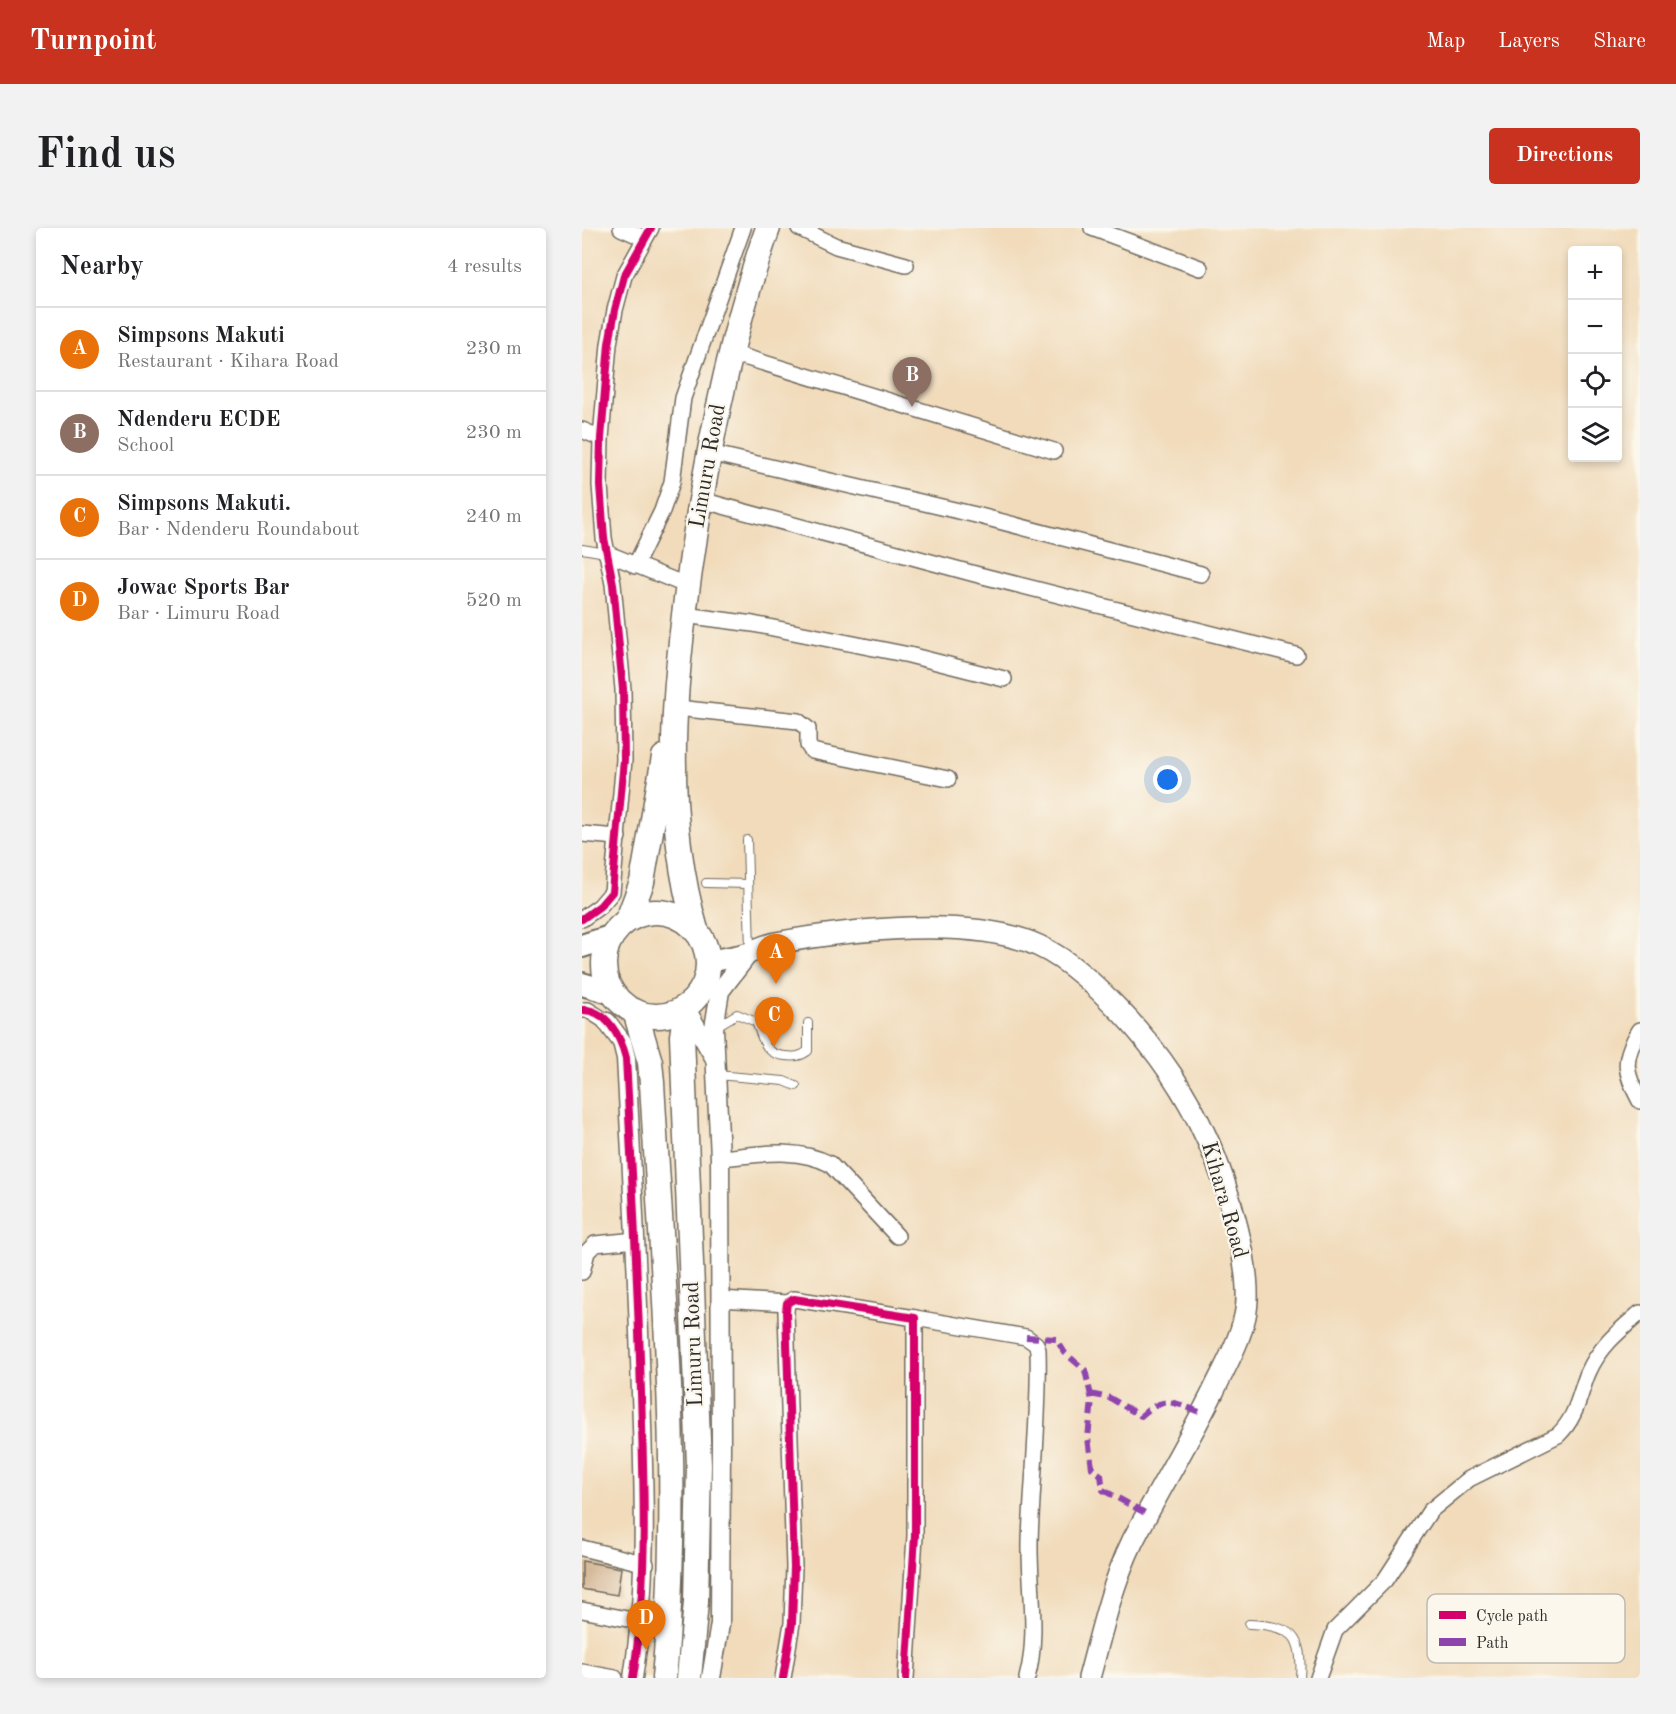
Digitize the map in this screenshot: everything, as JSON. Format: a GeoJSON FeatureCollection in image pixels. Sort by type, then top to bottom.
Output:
{"type":"FeatureCollection","features":[{"type":"Feature","properties":{"kind":"highway","name":"Limuru Road"},"geometry":{"type":"LineString","coordinates":[[696,930],[683,883],[675,786],[677,708],[684,615],[701,500],[731,353],[768,228]]}},
{"type":"Feature","properties":{"kind":"highway","name":"Limuru Road"},"geometry":{"type":"LineString","coordinates":[[628,919],[642,882],[663,762],[677,708]]}},
{"type":"Feature","properties":{"kind":"highway"},"geometry":{"type":"LineString","coordinates":[[646,913],[667,913],[683,920],[696,930],[704,945],[708,975],[704,987],[686,1009],[662,1017],[635,1011],[613,993],[605,976],[605,952],[610,937],[628,919],[646,913]]}},
{"type":"Feature","properties":{"kind":"highway","name":"Limuru Road"},"geometry":{"type":"LineString","coordinates":[[686,1009],[682,1036],[699,1465],[696,1602],[690,1678]]}},
{"type":"Feature","properties":{"kind":"highway","name":"Limuru Road"},"geometry":{"type":"LineString","coordinates":[[635,1011],[650,1062],[652,1083],[669,1396],[670,1613],[664,1678]]}},
{"type":"Feature","properties":{"kind":"main road","name":"Kihara Road"},"geometry":{"type":"LineString","coordinates":[[708,962],[775,944],[842,934],[930,928],[987,931],[1040,946],[1095,985],[1141,1032],[1168,1067],[1200,1122],[1217,1161],[1236,1227],[1247,1285],[1245,1315],[1239,1339],[1228,1362],[1180,1457],[1138,1529],[1125,1560],[1089,1678]]}},
{"type":"Feature","properties":{"kind":"main road"},"geometry":{"type":"LineString","coordinates":[[582,946],[610,937]]}},
{"type":"Feature","properties":{"kind":"main road"},"geometry":{"type":"LineString","coordinates":[[582,984],[613,993]]}},
{"type":"Feature","properties":{"kind":"street"},"geometry":{"type":"LineString","coordinates":[[582,919],[600,906],[612,892],[624,760],[623,689],[613,584],[606,554],[600,485],[600,438],[609,344],[615,310],[624,276],[647,233],[621,228]]}},
{"type":"Feature","properties":{"kind":"street"},"geometry":{"type":"LineString","coordinates":[[635,567],[666,501],[678,447],[683,398],[743,228]]}},
{"type":"Feature","properties":{"kind":"street"},"geometry":{"type":"LineString","coordinates":[[799,228],[836,246],[906,264]]}},
{"type":"Feature","properties":{"kind":"street"},"geometry":{"type":"LineString","coordinates":[[1092,228],[1200,268]]}},
{"type":"Feature","properties":{"kind":"street"},"geometry":{"type":"LineString","coordinates":[[731,353],[1054,451]]}},
{"type":"Feature","properties":{"kind":"street"},"geometry":{"type":"LineString","coordinates":[[582,430],[600,438]]}},
{"type":"Feature","properties":{"kind":"street"},"geometry":{"type":"LineString","coordinates":[[710,453],[976,515],[1201,574]]}},
{"type":"Feature","properties":{"kind":"street"},"geometry":{"type":"LineString","coordinates":[[701,500],[975,574],[1296,654]]}},
{"type":"Feature","properties":{"kind":"street"},"geometry":{"type":"LineString","coordinates":[[606,554],[688,586]]}},
{"type":"Feature","properties":{"kind":"street"},"geometry":{"type":"LineString","coordinates":[[684,615],[753,624],[909,655],[1004,679]]}},
{"type":"Feature","properties":{"kind":"street"},"geometry":{"type":"LineString","coordinates":[[677,708],[798,722],[807,729],[808,745],[812,751],[948,779]]}},
{"type":"Feature","properties":{"kind":"street"},"geometry":{"type":"LineString","coordinates":[[582,834],[618,837]]}},
{"type":"Feature","properties":{"kind":"street"},"geometry":{"type":"LineString","coordinates":[[711,1678],[720,1624],[720,1158],[714,1028],[720,991],[750,952]]}},
{"type":"Feature","properties":{"kind":"street"},"geometry":{"type":"LineString","coordinates":[[686,1009],[715,1067]]}},
{"type":"Feature","properties":{"kind":"street"},"geometry":{"type":"LineString","coordinates":[[582,1010],[588,1010],[607,1022],[622,1042],[626,1058],[636,1240],[646,1564],[642,1622],[633,1678]]}},
{"type":"Feature","properties":{"kind":"street"},"geometry":{"type":"LineString","coordinates":[[1640,1030],[1627,1055],[1626,1065],[1640,1101]]}},
{"type":"Feature","properties":{"kind":"street"},"geometry":{"type":"LineString","coordinates":[[720,1158],[780,1152],[820,1159],[830,1164],[897,1236]]}},
{"type":"Feature","properties":{"kind":"street"},"geometry":{"type":"LineString","coordinates":[[582,1272],[587,1252],[595,1244],[636,1240]]}},
{"type":"Feature","properties":{"kind":"street"},"geometry":{"type":"LineString","coordinates":[[720,1299],[787,1303],[794,1299],[826,1302],[1026,1337],[1036,1344],[1039,1404],[1030,1544],[1032,1624],[1027,1678]]}},
{"type":"Feature","properties":{"kind":"street"},"geometry":{"type":"LineString","coordinates":[[783,1678],[792,1623],[794,1567],[787,1303]]}},
{"type":"Feature","properties":{"kind":"street"},"geometry":{"type":"LineString","coordinates":[[1318,1678],[1335,1630],[1385,1580],[1430,1511],[1469,1479],[1558,1435],[1568,1426],[1577,1408],[1588,1373],[1601,1349],[1640,1313]]}},
{"type":"Feature","properties":{"kind":"street"},"geometry":{"type":"LineString","coordinates":[[906,1678],[915,1536],[915,1318]]}},
{"type":"Feature","properties":{"kind":"street"},"geometry":{"type":"LineString","coordinates":[[582,1548],[646,1564]]}},
{"type":"Feature","properties":{"kind":"street"},"geometry":{"type":"LineString","coordinates":[[582,1610],[642,1622]]}},
{"type":"Feature","properties":{"kind":"street"},"geometry":{"type":"LineString","coordinates":[[582,1672],[615,1678]]}},
{"type":"Feature","properties":{"kind":"lane"},"geometry":{"type":"LineString","coordinates":[[582,549],[606,554]]}},
{"type":"Feature","properties":{"kind":"lane"},"geometry":{"type":"LineString","coordinates":[[747,840],[750,952]]}},
{"type":"Feature","properties":{"kind":"lane"},"geometry":{"type":"LineString","coordinates":[[706,883],[748,884]]}},
{"type":"Feature","properties":{"kind":"lane"},"geometry":{"type":"LineString","coordinates":[[714,1028],[737,1014],[747,1016],[756,1022],[766,1047],[773,1054],[798,1057],[808,1051],[807,1023]]}},
{"type":"Feature","properties":{"kind":"lane"},"geometry":{"type":"LineString","coordinates":[[715,1067],[784,1081],[796,1086]]}},
{"type":"Feature","properties":{"kind":"lane"},"geometry":{"type":"LineString","coordinates":[[1250,1624],[1267,1625],[1292,1634],[1302,1652],[1300,1678]]}},
{"type":"Feature","properties":{"kind":"building"},"geometry":{"type":"Polygon","coordinates":[[[582,1561],[621,1568],[617,1595],[582,1589],[582,1561]]]}},
{"type":"Feature","properties":{"kind":"marked path"},"geometry":{"type":"LineString","coordinates":[[1026,1337],[1056,1339],[1065,1353],[1085,1370],[1092,1400],[1088,1438],[1092,1468],[1101,1475],[1103,1490],[1147,1514]]}},
{"type":"Feature","properties":{"kind":"marked path"},"geometry":{"type":"LineString","coordinates":[[1090,1394],[1110,1398],[1141,1416],[1157,1405],[1170,1402],[1202,1413]]}},
{"type":"Feature","properties":{"kind":"cycle path"},"geometry":{"type":"LineString","coordinates":[[582,919],[600,906],[612,892],[624,760],[623,689],[613,584],[604,538],[600,485],[601,438],[609,344],[624,276],[651,228]]}},
{"type":"Feature","properties":{"kind":"cycle path"},"geometry":{"type":"LineString","coordinates":[[582,1010],[591,1011],[606,1019],[621,1042],[626,1058],[633,1184],[644,1500],[641,1607],[633,1678]]}},
{"type":"Feature","properties":{"kind":"cycle path"},"geometry":{"type":"LineString","coordinates":[[783,1678],[792,1623],[794,1567],[786,1311],[787,1303],[794,1299],[915,1318],[915,1536],[906,1678]]}},
{"type":"Feature","properties":{"kind":"place","name":"Ndenderu ECDE"},"geometry":{"type":"Point","coordinates":[912,407]}},
{"type":"Feature","properties":{"kind":"place","name":"Simpsons Makuti"},"geometry":{"type":"Point","coordinates":[776,984]}},
{"type":"Feature","properties":{"kind":"place","name":"Simpsons Makuti."},"geometry":{"type":"Point","coordinates":[774,1047]}},
{"type":"Feature","properties":{"kind":"place","name":"Jowac Sports Bar"},"geometry":{"type":"Point","coordinates":[646,1650]}}]}
